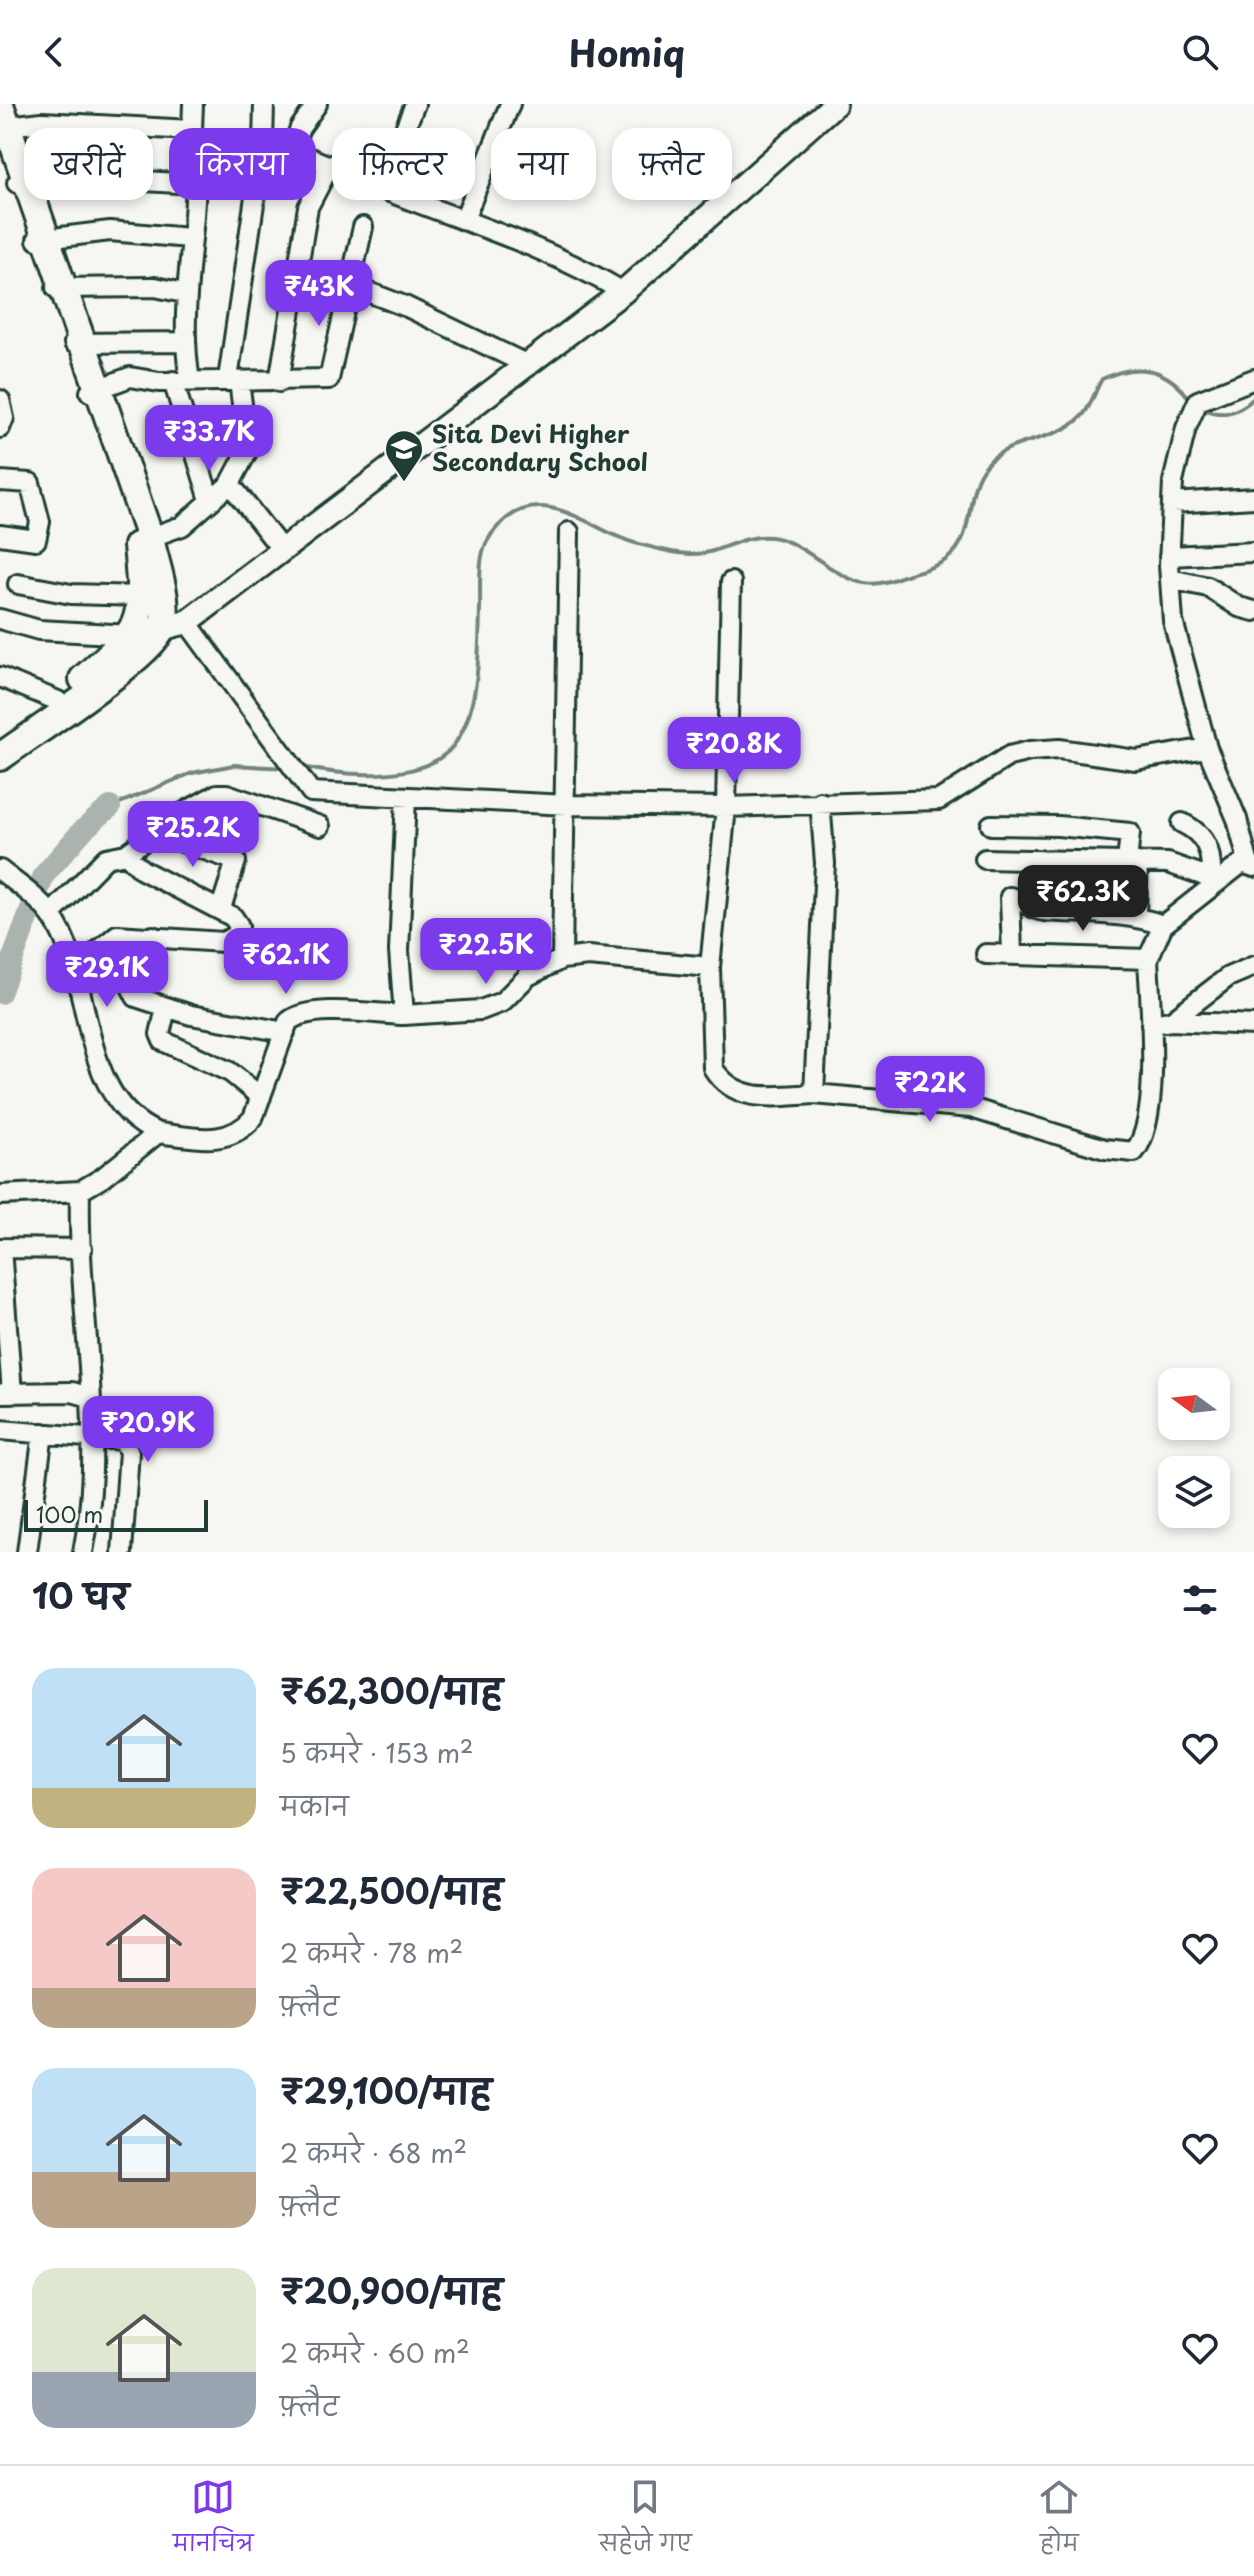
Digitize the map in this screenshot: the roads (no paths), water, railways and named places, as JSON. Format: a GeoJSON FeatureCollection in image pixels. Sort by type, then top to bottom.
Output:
{"type":"FeatureCollection","features":[{"type":"Feature","properties":{"kind":"highway"},"geometry":{"type":"LineString","coordinates":[[0,757],[142,654],[161,629],[164,606],[2,123]]}},
{"type":"Feature","properties":{"kind":"highway"},"geometry":{"type":"LineString","coordinates":[[0,741],[58,701],[131,635],[139,618],[144,540]]}},
{"type":"Feature","properties":{"kind":"main road"},"geometry":{"type":"LineString","coordinates":[[131,635],[187,622],[528,365],[623,292],[835,104]]}},
{"type":"Feature","properties":{"kind":"street"},"geometry":{"type":"LineString","coordinates":[[192,128],[193,104]]}},
{"type":"Feature","properties":{"kind":"street"},"geometry":{"type":"LineString","coordinates":[[263,128],[264,104]]}},
{"type":"Feature","properties":{"kind":"street"},"geometry":{"type":"LineString","coordinates":[[300,128],[317,104]]}},
{"type":"Feature","properties":{"kind":"street"},"geometry":{"type":"LineString","coordinates":[[405,128],[415,104]]}},
{"type":"Feature","properties":{"kind":"street"},"geometry":{"type":"LineString","coordinates":[[464,220],[510,104]]}},
{"type":"Feature","properties":{"kind":"street"},"geometry":{"type":"LineString","coordinates":[[2,123],[169,129]]}},
{"type":"Feature","properties":{"kind":"street"},"geometry":{"type":"LineString","coordinates":[[279,382],[308,207],[330,165],[316,160]]}},
{"type":"Feature","properties":{"kind":"street"},"geometry":{"type":"LineString","coordinates":[[22,182],[93,178],[169,182]]}},
{"type":"Feature","properties":{"kind":"street"},"geometry":{"type":"LineString","coordinates":[[193,200],[184,293],[182,381],[210,500]]}},
{"type":"Feature","properties":{"kind":"street"},"geometry":{"type":"LineString","coordinates":[[144,540],[182,526],[230,484],[248,450],[233,380],[256,200]]}},
{"type":"Feature","properties":{"kind":"street"},"geometry":{"type":"LineString","coordinates":[[412,200],[546,250],[623,292]]}},
{"type":"Feature","properties":{"kind":"street"},"geometry":{"type":"LineString","coordinates":[[94,390],[130,377],[279,382],[329,379],[363,227]]}},
{"type":"Feature","properties":{"kind":"street"},"geometry":{"type":"LineString","coordinates":[[41,239],[110,231],[189,238]]}},
{"type":"Feature","properties":{"kind":"street"},"geometry":{"type":"LineString","coordinates":[[350,285],[407,307],[528,365]]}},
{"type":"Feature","properties":{"kind":"street"},"geometry":{"type":"LineString","coordinates":[[58,288],[155,287],[184,293]]}},
{"type":"Feature","properties":{"kind":"street"},"geometry":{"type":"LineString","coordinates":[[78,343],[183,342]]}},
{"type":"Feature","properties":{"kind":"street"},"geometry":{"type":"LineString","coordinates":[[1251,866],[1237,819],[1207,748],[1173,621],[1169,556],[1173,482],[1186,428],[1197,406],[1254,379]]}},
{"type":"Feature","properties":{"kind":"street"},"geometry":{"type":"LineString","coordinates":[[0,400],[4,418],[0,428]]}},
{"type":"Feature","properties":{"kind":"street"},"geometry":{"type":"LineString","coordinates":[[0,481],[30,483],[40,522],[36,540],[0,535]]}},
{"type":"Feature","properties":{"kind":"street"},"geometry":{"type":"LineString","coordinates":[[230,484],[282,550]]}},
{"type":"Feature","properties":{"kind":"street"},"geometry":{"type":"LineString","coordinates":[[1172,503],[1254,498]]}},
{"type":"Feature","properties":{"kind":"street"},"geometry":{"type":"LineString","coordinates":[[562,959],[567,805],[569,532]]}},
{"type":"Feature","properties":{"kind":"street"},"geometry":{"type":"LineString","coordinates":[[1169,556],[1254,552]]}},
{"type":"Feature","properties":{"kind":"street"},"geometry":{"type":"LineString","coordinates":[[1170,579],[1208,587],[1239,607],[1254,611]]}},
{"type":"Feature","properties":{"kind":"street"},"geometry":{"type":"LineString","coordinates":[[731,582],[726,807],[710,967],[713,1068],[721,1081],[735,1091],[754,1097],[814,1094],[971,1108],[1105,1149],[1134,1152],[1142,1143],[1152,1089],[1148,959],[1163,925],[1215,880],[1242,863],[1251,866]]}},
{"type":"Feature","properties":{"kind":"street"},"geometry":{"type":"LineString","coordinates":[[18,584],[71,594],[140,596]]}},
{"type":"Feature","properties":{"kind":"street"},"geometry":{"type":"LineString","coordinates":[[0,619],[39,630],[131,635]]}},
{"type":"Feature","properties":{"kind":"street"},"geometry":{"type":"LineString","coordinates":[[187,622],[311,792],[567,805],[726,807],[939,800],[1009,756],[1030,751],[1059,749],[1136,760],[1207,748]]}},
{"type":"Feature","properties":{"kind":"street"},"geometry":{"type":"LineString","coordinates":[[0,677],[58,701]]}},
{"type":"Feature","properties":{"kind":"street"},"geometry":{"type":"LineString","coordinates":[[51,914],[106,858],[126,854],[217,794],[227,794],[320,826]]}},
{"type":"Feature","properties":{"kind":"street"},"geometry":{"type":"LineString","coordinates":[[404,1015],[399,951],[406,798]]}},
{"type":"Feature","properties":{"kind":"street"},"geometry":{"type":"LineString","coordinates":[[814,1094],[825,863],[820,802]]}},
{"type":"Feature","properties":{"kind":"street"},"geometry":{"type":"LineString","coordinates":[[1182,823],[1193,828],[1207,843],[1215,880]]}},
{"type":"Feature","properties":{"kind":"street"},"geometry":{"type":"LineString","coordinates":[[991,825],[1058,826],[1130,833],[1136,915]]}},
{"type":"Feature","properties":{"kind":"street"},"geometry":{"type":"LineString","coordinates":[[1012,954],[1010,897],[1018,827]]}},
{"type":"Feature","properties":{"kind":"street"},"geometry":{"type":"LineString","coordinates":[[157,833],[236,861],[221,908]]}},
{"type":"Feature","properties":{"kind":"street"},"geometry":{"type":"LineString","coordinates":[[77,969],[117,935],[231,940],[236,936],[238,921],[221,908],[183,893],[142,870],[126,854]]}},
{"type":"Feature","properties":{"kind":"street"},"geometry":{"type":"LineString","coordinates":[[985,859],[1168,863],[1215,880]]}},
{"type":"Feature","properties":{"kind":"street"},"geometry":{"type":"LineString","coordinates":[[0,870],[51,914],[77,969],[101,1071],[147,1128],[225,1139],[244,1128],[253,1118],[285,1032],[297,1014],[312,1011],[404,1015],[481,1010],[502,1002],[528,976],[562,959],[588,956],[710,967]]}},
{"type":"Feature","properties":{"kind":"street"},"geometry":{"type":"LineString","coordinates":[[1010,897],[1024,900],[1039,911],[1136,915],[1163,925]]}},
{"type":"Feature","properties":{"kind":"street"},"geometry":{"type":"LineString","coordinates":[[153,936],[132,993],[166,1008],[285,1032]]}},
{"type":"Feature","properties":{"kind":"street"},"geometry":{"type":"LineString","coordinates":[[986,954],[1148,959]]}},
{"type":"Feature","properties":{"kind":"street"},"geometry":{"type":"LineString","coordinates":[[1171,1021],[1228,977],[1254,966]]}},
{"type":"Feature","properties":{"kind":"street"},"geometry":{"type":"LineString","coordinates":[[166,1008],[160,1034],[163,1041],[230,1072],[261,1097]]}},
{"type":"Feature","properties":{"kind":"street"},"geometry":{"type":"LineString","coordinates":[[1151,1024],[1171,1021],[1254,1025]]}},
{"type":"Feature","properties":{"kind":"street"},"geometry":{"type":"LineString","coordinates":[[0,1195],[86,1188],[147,1128]]}},
{"type":"Feature","properties":{"kind":"street"},"geometry":{"type":"LineString","coordinates":[[83,1552],[91,1514],[94,1437],[82,1249],[86,1188]]}},
{"type":"Feature","properties":{"kind":"street"},"geometry":{"type":"LineString","coordinates":[[82,1249],[0,1248],[6,1393],[72,1392],[90,1397]]}},
{"type":"Feature","properties":{"kind":"street"},"geometry":{"type":"LineString","coordinates":[[0,1430],[123,1440],[129,1452],[122,1552]]}},
{"type":"Feature","properties":{"kind":"street"},"geometry":{"type":"LineString","coordinates":[[27,1552],[43,1433]]}},
{"type":"Feature","properties":{"kind":"waterway"},"geometry":{"type":"LineString","coordinates":[[302,767],[362,774],[406,771],[443,756],[456,742],[470,712],[477,677],[481,559],[496,529],[522,510],[538,507],[555,509],[620,538],[684,554],[703,553],[748,539],[771,537],[799,547],[852,579],[866,583],[884,582],[930,568],[948,558],[963,538],[974,488],[986,465],[1007,449],[1071,425],[1085,412],[1102,379],[1128,370],[1152,371],[1173,382],[1192,402]]}},
{"type":"Feature","properties":{"kind":"waterway"},"geometry":{"type":"LineString","coordinates":[[1199,407],[1228,413],[1254,398]]}},
{"type":"Feature","properties":{"kind":"waterway"},"geometry":{"type":"LineString","coordinates":[[110,807],[192,773],[234,765],[286,768]]}},
{"type":"Feature","properties":{"kind":"waterway"},"geometry":{"type":"LineString","coordinates":[[0,993],[44,875],[83,830],[110,807]]}},
{"type":"Feature","properties":{"kind":"place","name":"Sita Devi Higher Secondary School"},"geometry":{"type":"Point","coordinates":[404,483]}}]}
